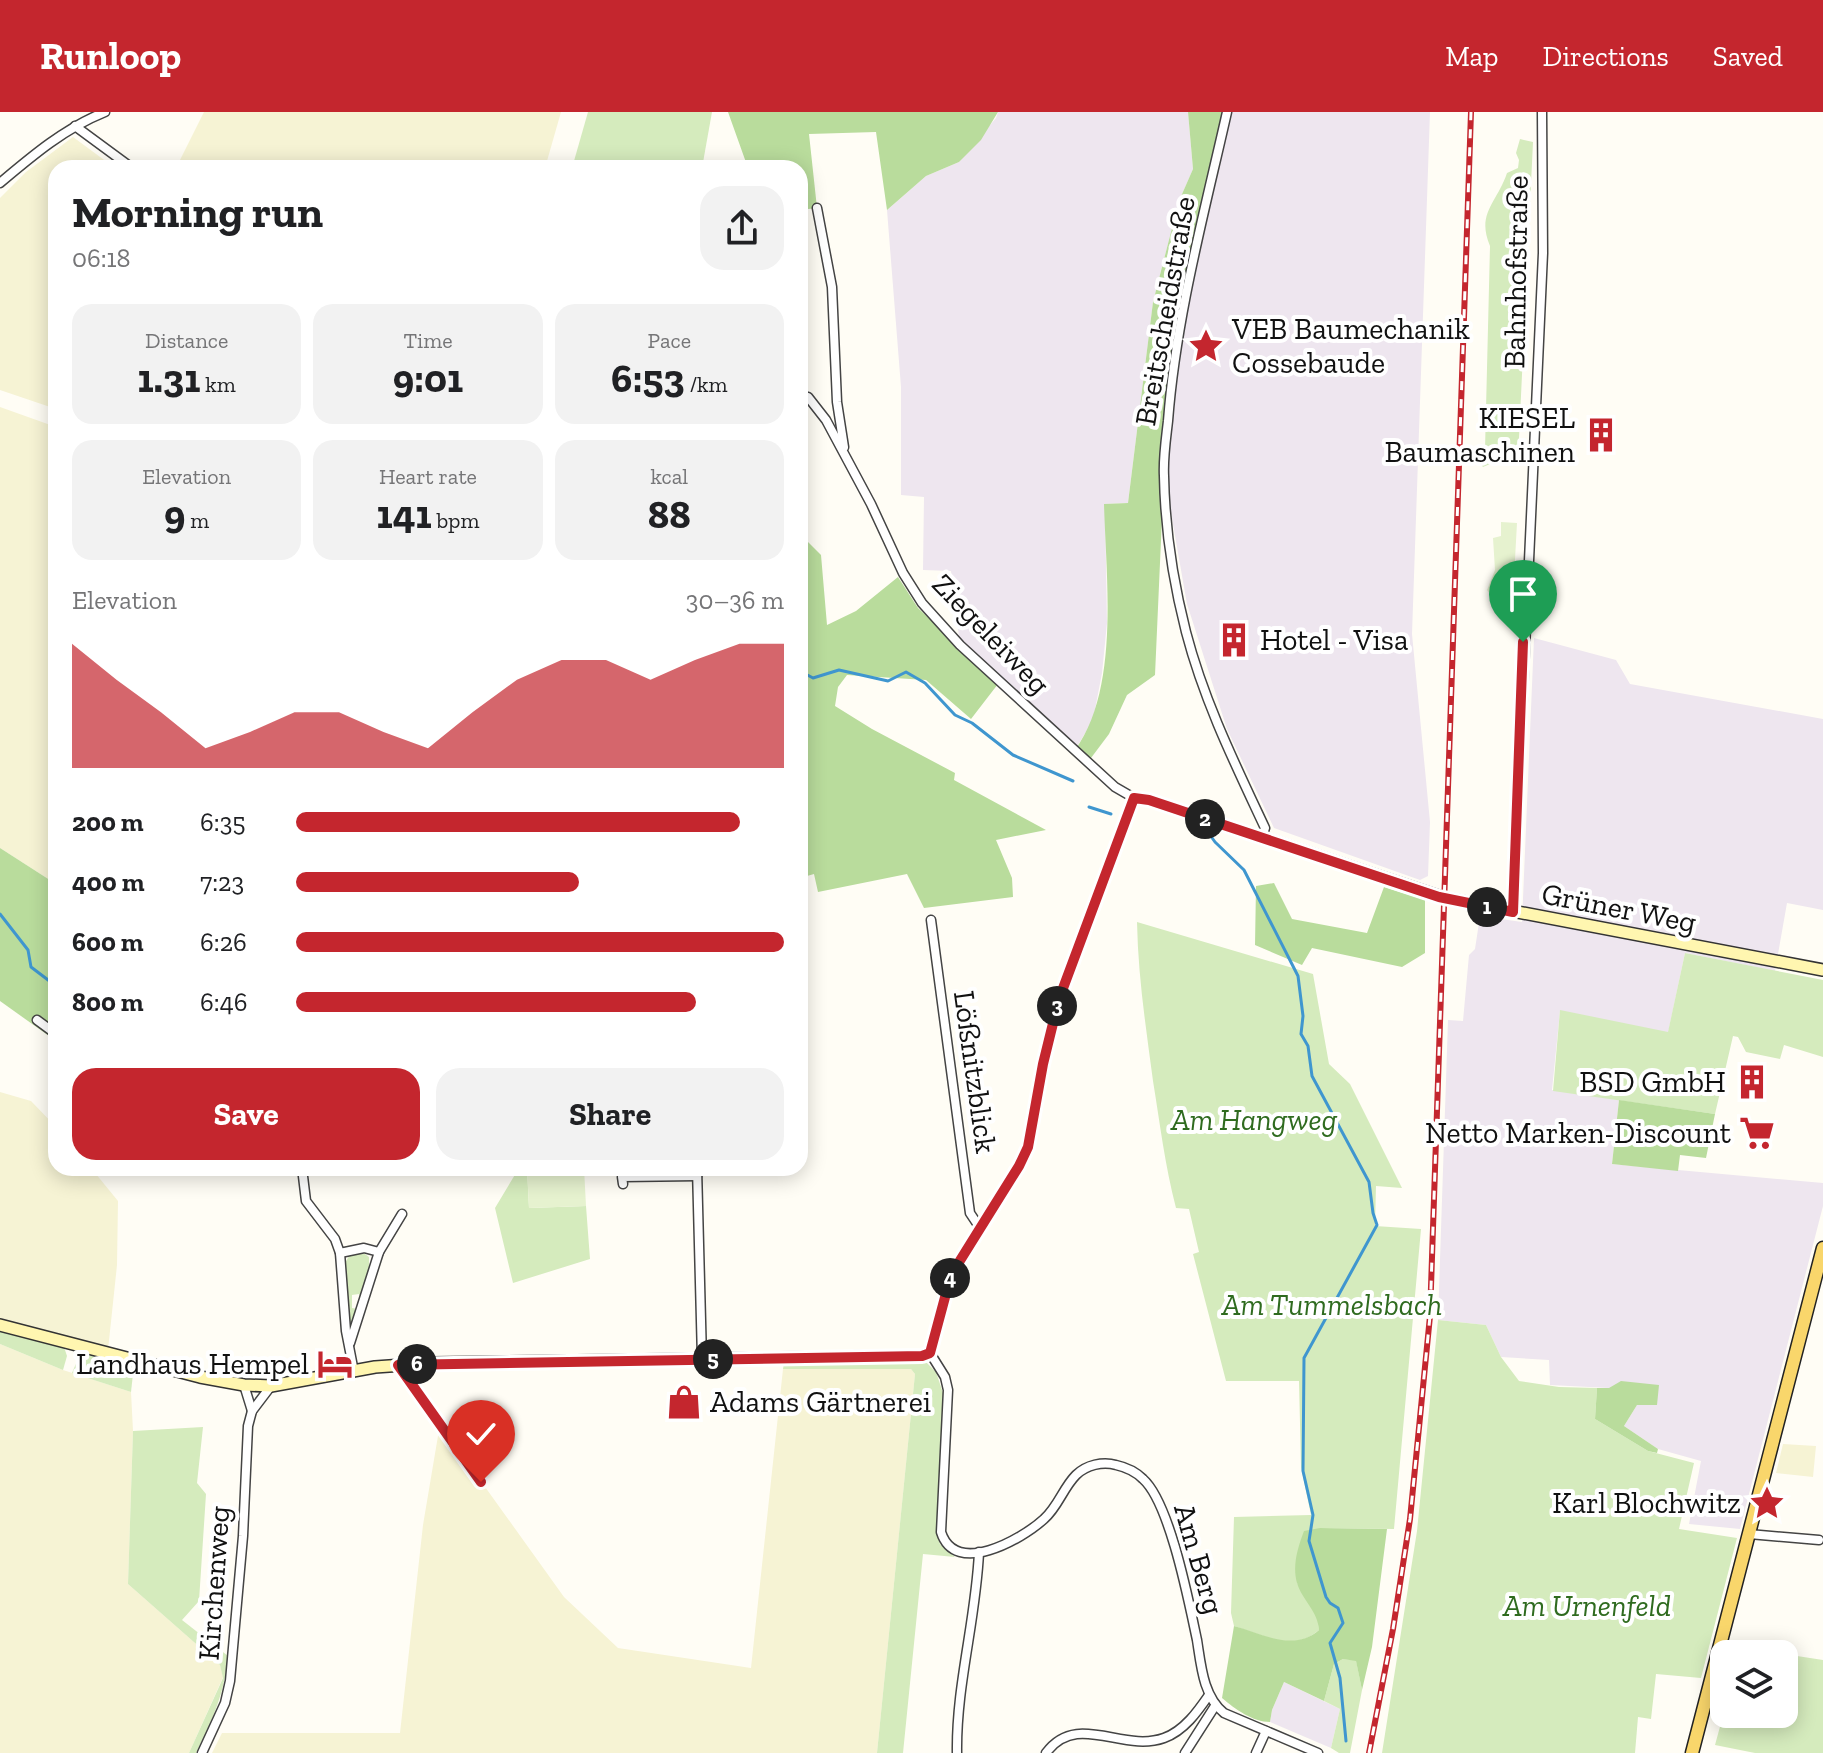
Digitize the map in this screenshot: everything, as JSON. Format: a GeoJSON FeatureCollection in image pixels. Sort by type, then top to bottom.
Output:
{"type":"FeatureCollection","features":[{"type":"Feature","properties":{"kind":"main road"},"geometry":{"type":"LineString","coordinates":[[1692,1753],[1823,1248]]}},
{"type":"Feature","properties":{"kind":"street"},"geometry":{"type":"LineString","coordinates":[[0,183],[35,153],[75,126],[105,112]]}},
{"type":"Feature","properties":{"kind":"street","name":"Breitscheidstraße"},"geometry":{"type":"LineString","coordinates":[[1227,112],[1184,305],[1170,388],[1164,473],[1170,547],[1186,634],[1220,732],[1265,828],[1262,837]]}},
{"type":"Feature","properties":{"kind":"street","name":"Bahnhofstraße"},"geometry":{"type":"LineString","coordinates":[[1513,912],[1543,253],[1542,112]]}},
{"type":"Feature","properties":{"kind":"street"},"geometry":{"type":"LineString","coordinates":[[75,126],[121,160]]}},
{"type":"Feature","properties":{"kind":"street"},"geometry":{"type":"LineString","coordinates":[[817,208],[832,287],[837,402],[844,452]]}},
{"type":"Feature","properties":{"kind":"street","name":"Ziegeleiweg"},"geometry":{"type":"LineString","coordinates":[[808,397],[818,406],[844,452],[903,573],[922,603],[970,654],[1115,787],[1134,798]]}},
{"type":"Feature","properties":{"kind":"street"},"geometry":{"type":"LineString","coordinates":[[957,1753],[960,1696],[978,1582],[979,1552],[957,1553],[949,1547],[941,1532],[949,1401],[945,1377],[930,1353],[946,1285],[1028,1147],[1056,1011],[1134,798]]}},
{"type":"Feature","properties":{"kind":"street","name":"Grüner Weg"},"geometry":{"type":"LineString","coordinates":[[1134,798],[1149,800],[1439,897],[1823,970]]}},
{"type":"Feature","properties":{"kind":"street","name":"Lößnitzblick"},"geometry":{"type":"LineString","coordinates":[[931,920],[970,1213],[980,1228]]}},
{"type":"Feature","properties":{"kind":"street"},"geometry":{"type":"LineString","coordinates":[[37,1020],[48,1028]]}},
{"type":"Feature","properties":{"kind":"street"},"geometry":{"type":"LineString","coordinates":[[303,1176],[306,1201],[335,1239],[340,1253],[346,1331],[354,1372]]}},
{"type":"Feature","properties":{"kind":"street"},"geometry":{"type":"LineString","coordinates":[[623,1184],[622,1177],[637,1176]]}},
{"type":"Feature","properties":{"kind":"street"},"geometry":{"type":"LineString","coordinates":[[697,1176],[702,1359]]}},
{"type":"Feature","properties":{"kind":"street"},"geometry":{"type":"LineString","coordinates":[[350,1344],[379,1252],[402,1214]]}},
{"type":"Feature","properties":{"kind":"street"},"geometry":{"type":"LineString","coordinates":[[340,1253],[364,1248],[379,1252]]}},
{"type":"Feature","properties":{"kind":"street"},"geometry":{"type":"LineString","coordinates":[[0,1325],[154,1366],[244,1385],[271,1386],[398,1365],[922,1356],[930,1353]]}},
{"type":"Feature","properties":{"kind":"street"},"geometry":{"type":"LineString","coordinates":[[398,1365],[481,1482]]}},
{"type":"Feature","properties":{"kind":"street","name":"Kirchenweg"},"geometry":{"type":"LineString","coordinates":[[244,1385],[252,1411]]}},
{"type":"Feature","properties":{"kind":"street","name":"Kirchenweg"},"geometry":{"type":"LineString","coordinates":[[202,1753],[225,1703],[230,1681],[243,1536],[248,1426],[252,1411],[271,1386]]}},
{"type":"Feature","properties":{"kind":"street","name":"Am Berg"},"geometry":{"type":"LineString","coordinates":[[979,1552],[1020,1536],[1043,1520],[1076,1475],[1085,1469],[1106,1463],[1143,1479],[1152,1489],[1163,1514],[1190,1606],[1209,1695],[1215,1706]]}},
{"type":"Feature","properties":{"kind":"street"},"geometry":{"type":"LineString","coordinates":[[1749,1534],[1819,1540]]}},
{"type":"Feature","properties":{"kind":"street"},"geometry":{"type":"LineString","coordinates":[[1046,1753],[1054,1742],[1069,1735],[1089,1733],[1128,1742],[1166,1737],[1178,1731],[1209,1695]]}},
{"type":"Feature","properties":{"kind":"street"},"geometry":{"type":"LineString","coordinates":[[1185,1753],[1215,1706],[1224,1713],[1318,1753]]}},
{"type":"Feature","properties":{"kind":"street"},"geometry":{"type":"LineString","coordinates":[[1256,1753],[1266,1731]]}},
{"type":"Feature","properties":{"kind":"shaded area"},"geometry":{"type":"Polygon","coordinates":[[[204,112],[561,112],[547,160],[180,160],[204,112]]]}},
{"type":"Feature","properties":{"kind":"shaded area"},"geometry":{"type":"Polygon","coordinates":[[[998,112],[1188,112],[1193,169],[1179,201],[1153,302],[1128,503],[1105,504],[1107,623],[1102,673],[1093,720],[1075,750],[960,645],[951,571],[923,570],[924,497],[901,495],[901,387],[887,210],[926,176],[959,162],[998,112]]]}},
{"type":"Feature","properties":{"kind":"shaded area"},"geometry":{"type":"Polygon","coordinates":[[[1227,112],[1430,112],[1412,634],[1430,822],[1428,876],[1420,880],[1274,828],[1227,729],[1187,604],[1164,473],[1170,388],[1227,112]]]}},
{"type":"Feature","properties":{"kind":"shaded area"},"geometry":{"type":"Polygon","coordinates":[[[73,137],[104,160],[48,160],[48,406],[0,390],[0,198],[26,172],[73,137]]]}},
{"type":"Feature","properties":{"kind":"shaded area"},"geometry":{"type":"Polygon","coordinates":[[[0,407],[48,424],[48,879],[0,848],[0,407]]]}},
{"type":"Feature","properties":{"kind":"shaded area"},"geometry":{"type":"Polygon","coordinates":[[[1534,638],[1616,660],[1630,684],[1823,719],[1823,910],[1787,903],[1775,971],[1685,953],[1668,1033],[1560,1011],[1552,1090],[1619,1100],[1612,1164],[1823,1183],[1823,1206],[1740,1529],[1689,1524],[1701,1461],[1658,1449],[1624,1426],[1637,1405],[1609,1388],[1550,1385],[1549,1360],[1501,1357],[1486,1325],[1438,1320],[1448,1020],[1463,1021],[1469,955],[1475,949],[1480,916],[1522,922],[1534,638]]]}},
{"type":"Feature","properties":{"kind":"shaded area"},"geometry":{"type":"Polygon","coordinates":[[[0,1092],[31,1101],[48,1119],[48,1176],[98,1176],[118,1201],[117,1265],[108,1350],[0,1321],[0,1092]]]}},
{"type":"Feature","properties":{"kind":"shaded area"},"geometry":{"type":"Polygon","coordinates":[[[0,1344],[63,1370],[131,1392],[133,1431],[128,1584],[220,1665],[223,1677],[189,1753],[0,1753],[0,1344]]]}},
{"type":"Feature","properties":{"kind":"shaded area"},"geometry":{"type":"Polygon","coordinates":[[[783,1369],[911,1369],[915,1374],[877,1753],[212,1753],[222,1733],[400,1733],[423,1525],[440,1424],[564,1597],[618,1648],[751,1668],[783,1369]]]}},
{"type":"Feature","properties":{"kind":"shaded area"},"geometry":{"type":"Polygon","coordinates":[[[1783,1444],[1816,1446],[1813,1477],[1776,1473],[1783,1444]]]}},
{"type":"Feature","properties":{"kind":"shaded area"},"geometry":{"type":"Polygon","coordinates":[[[1284,1682],[1340,1709],[1331,1748],[1270,1722],[1284,1682]]]}},
{"type":"Feature","properties":{"kind":"green space"},"geometry":{"type":"Polygon","coordinates":[[[588,112],[712,112],[703,160],[574,160],[588,112]]]}},
{"type":"Feature","properties":{"kind":"green space"},"geometry":{"type":"Polygon","coordinates":[[[728,112],[998,112],[981,140],[959,162],[926,176],[887,210],[876,132],[809,134],[817,208],[808,209],[808,160],[745,160],[728,112]]]}},
{"type":"Feature","properties":{"kind":"green space"},"geometry":{"type":"Polygon","coordinates":[[[1188,112],[1227,112],[1184,305],[1164,473],[1155,675],[1127,695],[1109,734],[1088,762],[1075,750],[1089,725],[1099,696],[1104,664],[1108,598],[1104,504],[1128,503],[1153,302],[1179,201],[1193,169],[1188,112]]]}},
{"type":"Feature","properties":{"kind":"green space"},"geometry":{"type":"Polygon","coordinates":[[[1520,139],[1533,142],[1518,459],[1502,459],[1483,467],[1480,463],[1485,450],[1490,246],[1485,225],[1507,173],[1518,168],[1516,153],[1520,139]]]}},
{"type":"Feature","properties":{"kind":"green space"},"geometry":{"type":"Polygon","coordinates":[[[1501,522],[1517,523],[1513,596],[1492,596],[1487,590],[1495,570],[1493,538],[1501,536],[1501,522]]]}},
{"type":"Feature","properties":{"kind":"green space"},"geometry":{"type":"Polygon","coordinates":[[[808,542],[821,555],[827,625],[856,611],[898,577],[918,608],[998,684],[971,719],[926,680],[847,675],[838,687],[835,706],[955,773],[954,780],[1046,830],[996,840],[1012,878],[1013,897],[924,908],[907,874],[818,892],[814,874],[808,876],[808,542]]]}},
{"type":"Feature","properties":{"kind":"green space"},"geometry":{"type":"Polygon","coordinates":[[[0,848],[48,879],[48,1035],[0,1001],[0,848]]]}},
{"type":"Feature","properties":{"kind":"green space"},"geometry":{"type":"Polygon","coordinates":[[[1274,883],[1292,919],[1367,933],[1384,887],[1425,900],[1425,953],[1402,967],[1312,948],[1302,965],[1255,945],[1256,886],[1274,883]]]}},
{"type":"Feature","properties":{"kind":"green space"},"geometry":{"type":"Polygon","coordinates":[[[1137,922],[1313,974],[1329,1064],[1350,1084],[1402,1188],[1376,1186],[1375,1226],[1421,1229],[1394,1529],[1320,1528],[1297,1583],[1318,1618],[1319,1630],[1299,1640],[1278,1640],[1234,1626],[1231,1613],[1234,1517],[1311,1515],[1301,1467],[1299,1381],[1226,1381],[1193,1254],[1199,1252],[1189,1209],[1176,1208],[1169,1176],[1145,1022],[1137,922]]]}},
{"type":"Feature","properties":{"kind":"green space"},"geometry":{"type":"Polygon","coordinates":[[[1685,953],[1823,980],[1823,1057],[1784,1045],[1780,1059],[1746,1052],[1738,1037],[1733,1036],[1715,1114],[1553,1091],[1560,1010],[1668,1032],[1685,953]]]}},
{"type":"Feature","properties":{"kind":"green space"},"geometry":{"type":"Polygon","coordinates":[[[1619,1100],[1715,1114],[1706,1158],[1680,1155],[1678,1171],[1612,1164],[1619,1100]]]}},
{"type":"Feature","properties":{"kind":"green space"},"geometry":{"type":"Polygon","coordinates":[[[514,1176],[527,1176],[529,1208],[586,1206],[590,1259],[513,1283],[495,1208],[514,1176]]]}},
{"type":"Feature","properties":{"kind":"green space"},"geometry":{"type":"Polygon","coordinates":[[[527,1176],[584,1176],[586,1206],[529,1208],[527,1176]]]}},
{"type":"Feature","properties":{"kind":"green space"},"geometry":{"type":"Polygon","coordinates":[[[362,1252],[369,1257],[369,1271],[361,1300],[359,1294],[352,1295],[352,1308],[358,1309],[351,1331],[343,1267],[350,1254],[362,1252]]]}},
{"type":"Feature","properties":{"kind":"green space","name":"Am Urnenfeld"},"geometry":{"type":"Polygon","coordinates":[[[1438,1320],[1486,1325],[1501,1357],[1519,1381],[1559,1387],[1597,1388],[1595,1419],[1648,1451],[1694,1463],[1679,1529],[1737,1538],[1701,1678],[1656,1674],[1651,1719],[1638,1717],[1635,1753],[1382,1753],[1417,1531],[1438,1320]]]}},
{"type":"Feature","properties":{"kind":"green space"},"geometry":{"type":"Polygon","coordinates":[[[0,1330],[64,1347],[67,1356],[63,1370],[0,1344],[0,1330]]]}},
{"type":"Feature","properties":{"kind":"green space"},"geometry":{"type":"Polygon","coordinates":[[[81,1352],[134,1365],[131,1392],[72,1373],[81,1352]]]}},
{"type":"Feature","properties":{"kind":"green space"},"geometry":{"type":"Polygon","coordinates":[[[924,1360],[936,1372],[943,1393],[937,1534],[940,1544],[955,1557],[923,1554],[903,1753],[877,1753],[915,1374],[911,1369],[783,1369],[784,1363],[924,1360]]]}},
{"type":"Feature","properties":{"kind":"green space"},"geometry":{"type":"Polygon","coordinates":[[[1621,1381],[1659,1385],[1657,1405],[1637,1405],[1624,1426],[1658,1449],[1657,1453],[1648,1451],[1595,1419],[1597,1388],[1609,1388],[1621,1381]]]}},
{"type":"Feature","properties":{"kind":"green space"},"geometry":{"type":"Polygon","coordinates":[[[203,1427],[197,1483],[206,1494],[199,1601],[182,1620],[228,1656],[221,1694],[212,1718],[196,1753],[189,1753],[223,1678],[220,1665],[128,1584],[133,1431],[203,1427]]]}},
{"type":"Feature","properties":{"kind":"green space"},"geometry":{"type":"Polygon","coordinates":[[[1320,1528],[1387,1529],[1372,1647],[1362,1690],[1356,1661],[1343,1659],[1334,1664],[1324,1701],[1284,1682],[1270,1722],[1257,1720],[1222,1698],[1234,1626],[1289,1641],[1299,1640],[1319,1630],[1316,1617],[1299,1589],[1295,1563],[1304,1531],[1320,1528]]]}},
{"type":"Feature","properties":{"kind":"green space"},"geometry":{"type":"Polygon","coordinates":[[[1798,1656],[1823,1660],[1823,1753],[1755,1753],[1715,1745],[1720,1728],[1798,1728],[1798,1656]]]}},
{"type":"Feature","properties":{"kind":"green space"},"geometry":{"type":"Polygon","coordinates":[[[1343,1659],[1356,1660],[1362,1690],[1350,1753],[1339,1753],[1331,1748],[1340,1709],[1324,1701],[1334,1664],[1343,1659]]]}},
{"type":"Feature","properties":{"kind":"waterway"},"geometry":{"type":"LineString","coordinates":[[808,675],[813,678],[839,670],[888,681],[906,672],[925,683],[955,715],[972,723],[1013,755],[1073,781]]}},
{"type":"Feature","properties":{"kind":"waterway"},"geometry":{"type":"LineString","coordinates":[[1089,807],[1111,814]]}},
{"type":"Feature","properties":{"kind":"waterway"},"geometry":{"type":"LineString","coordinates":[[1189,826],[1210,835],[1244,870],[1298,976],[1303,1016],[1301,1034],[1308,1046],[1312,1076],[1369,1182],[1377,1225],[1304,1358],[1303,1471],[1313,1515],[1309,1541],[1326,1597],[1338,1608],[1343,1623],[1330,1643],[1340,1678],[1346,1741]]}},
{"type":"Feature","properties":{"kind":"waterway"},"geometry":{"type":"LineString","coordinates":[[0,914],[28,950],[31,967],[48,980]]}},
{"type":"Feature","properties":{"kind":"railway"},"geometry":{"type":"LineString","coordinates":[[1369,1753],[1410,1519],[1430,1316],[1471,112]]}},
{"type":"Feature","properties":{"kind":"place","name":"VEB Baumechanik Cossebaude"},"geometry":{"type":"Point","coordinates":[1206,346]}},
{"type":"Feature","properties":{"kind":"place","name":"KIESEL Baumaschinen"},"geometry":{"type":"Point","coordinates":[1601,435]}},
{"type":"Feature","properties":{"kind":"place","name":"Hotel - Visa"},"geometry":{"type":"Point","coordinates":[1234,640]}},
{"type":"Feature","properties":{"kind":"place","name":"BSD GmbH"},"geometry":{"type":"Point","coordinates":[1752,1082]}},
{"type":"Feature","properties":{"kind":"place","name":"Netto Marken-Discount"},"geometry":{"type":"Point","coordinates":[1757,1133]}},
{"type":"Feature","properties":{"kind":"place","name":"Landhaus Hempel"},"geometry":{"type":"Point","coordinates":[335,1364]}},
{"type":"Feature","properties":{"kind":"place","name":"Adams Gärtnerei"},"geometry":{"type":"Point","coordinates":[684,1402]}},
{"type":"Feature","properties":{"kind":"place","name":"Karl Blochwitz"},"geometry":{"type":"Point","coordinates":[1767,1503]}},
{"type":"Feature","properties":{"kind":"route"},"geometry":{"type":"LineString","coordinates":[[481,1482],[398,1365],[922,1356],[930,1353],[946,1285],[1028,1147],[1052,1022],[1134,798],[1149,800],[1439,897],[1513,912],[1523,642]]}},
{"type":"Feature","properties":{"kind":"park label","name":"Am Hangweg"},"geometry":{"type":"Point","coordinates":[1254,1120]}},
{"type":"Feature","properties":{"kind":"park label","name":"Am Tummelsbach"},"geometry":{"type":"Point","coordinates":[1332,1305]}}]}
